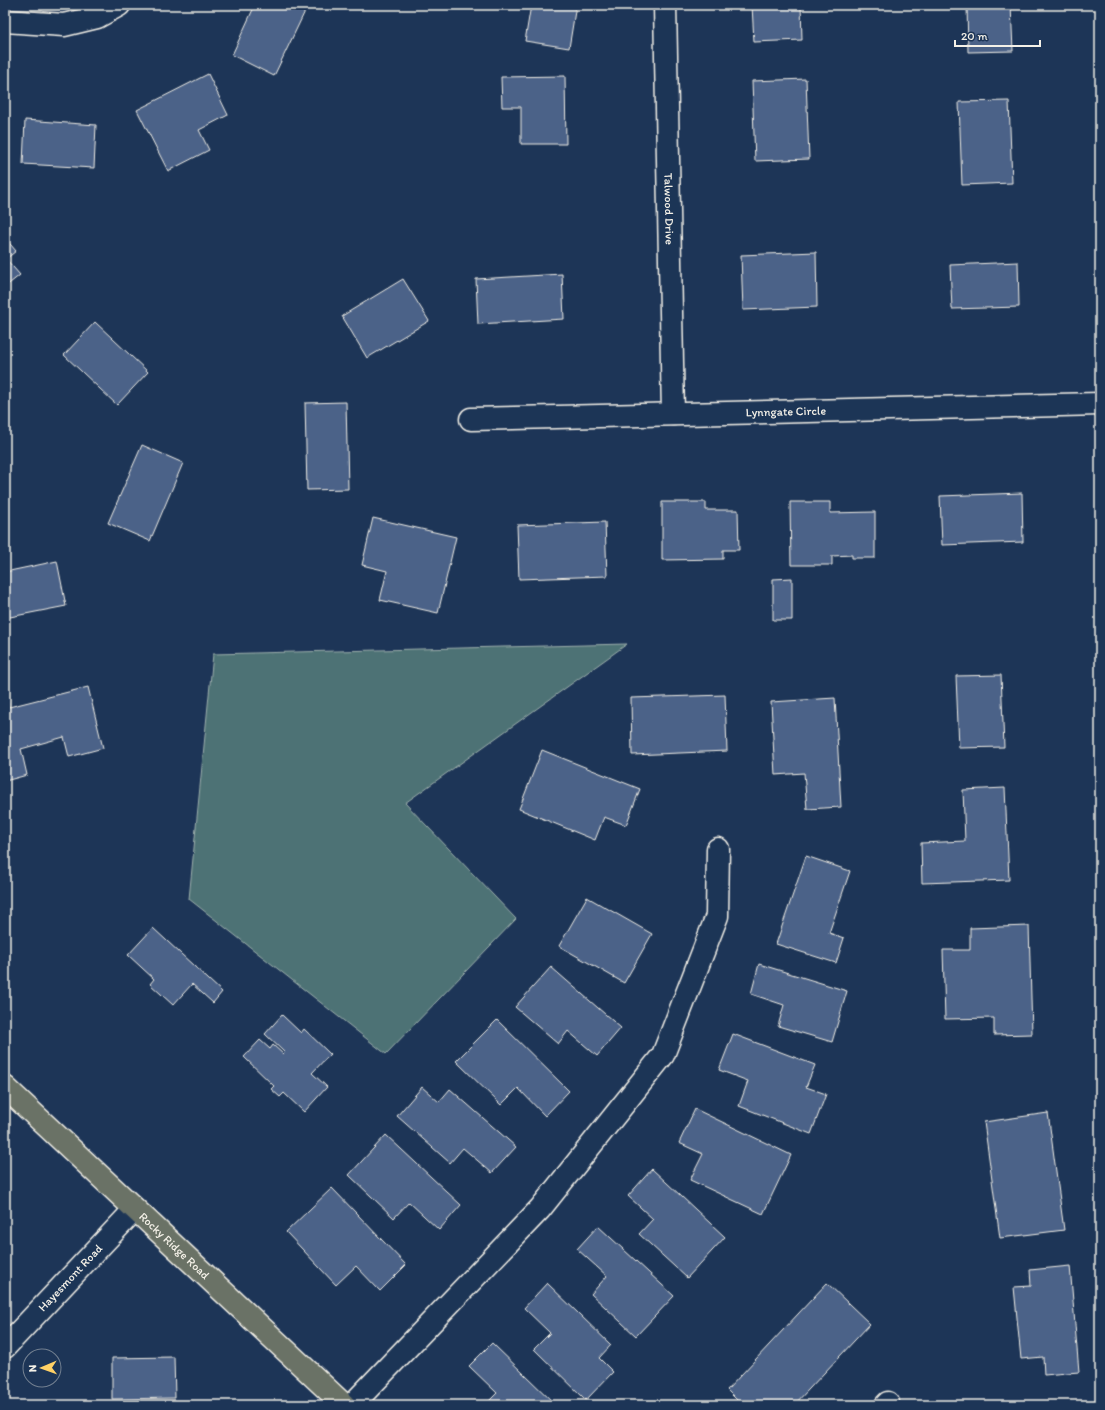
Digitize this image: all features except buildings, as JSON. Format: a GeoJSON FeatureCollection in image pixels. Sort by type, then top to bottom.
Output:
{"type":"FeatureCollection","features":[{"type":"Feature","properties":{"kind":"main road","name":"Rocky Ridge Road"},"geometry":{"type":"LineString","coordinates":[[5,1087],[344,1405]]}},
{"type":"Feature","properties":{"kind":"street"},"geometry":{"type":"LineString","coordinates":[[5,21],[64,25],[97,18],[119,5]]}},
{"type":"Feature","properties":{"kind":"street","name":"Talwood Drive"},"geometry":{"type":"LineString","coordinates":[[665,5],[673,414]]}},
{"type":"Feature","properties":{"kind":"street","name":"Lynngate Circle"},"geometry":{"type":"LineString","coordinates":[[471,419],[1100,404]]}},
{"type":"Feature","properties":{"kind":"street"},"geometry":{"type":"LineString","coordinates":[[352,1405],[540,1209],[663,1056],[717,916],[718,849]]}},
{"type":"Feature","properties":{"kind":"street","name":"Hayesmont Road"},"geometry":{"type":"LineString","coordinates":[[5,1346],[135,1209]]}},
{"type":"Feature","properties":{"kind":"green space"},"geometry":{"type":"Polygon","coordinates":[[[627,644],[405,803],[516,919],[386,1054],[189,899],[213,654],[627,644]]]}}]}
